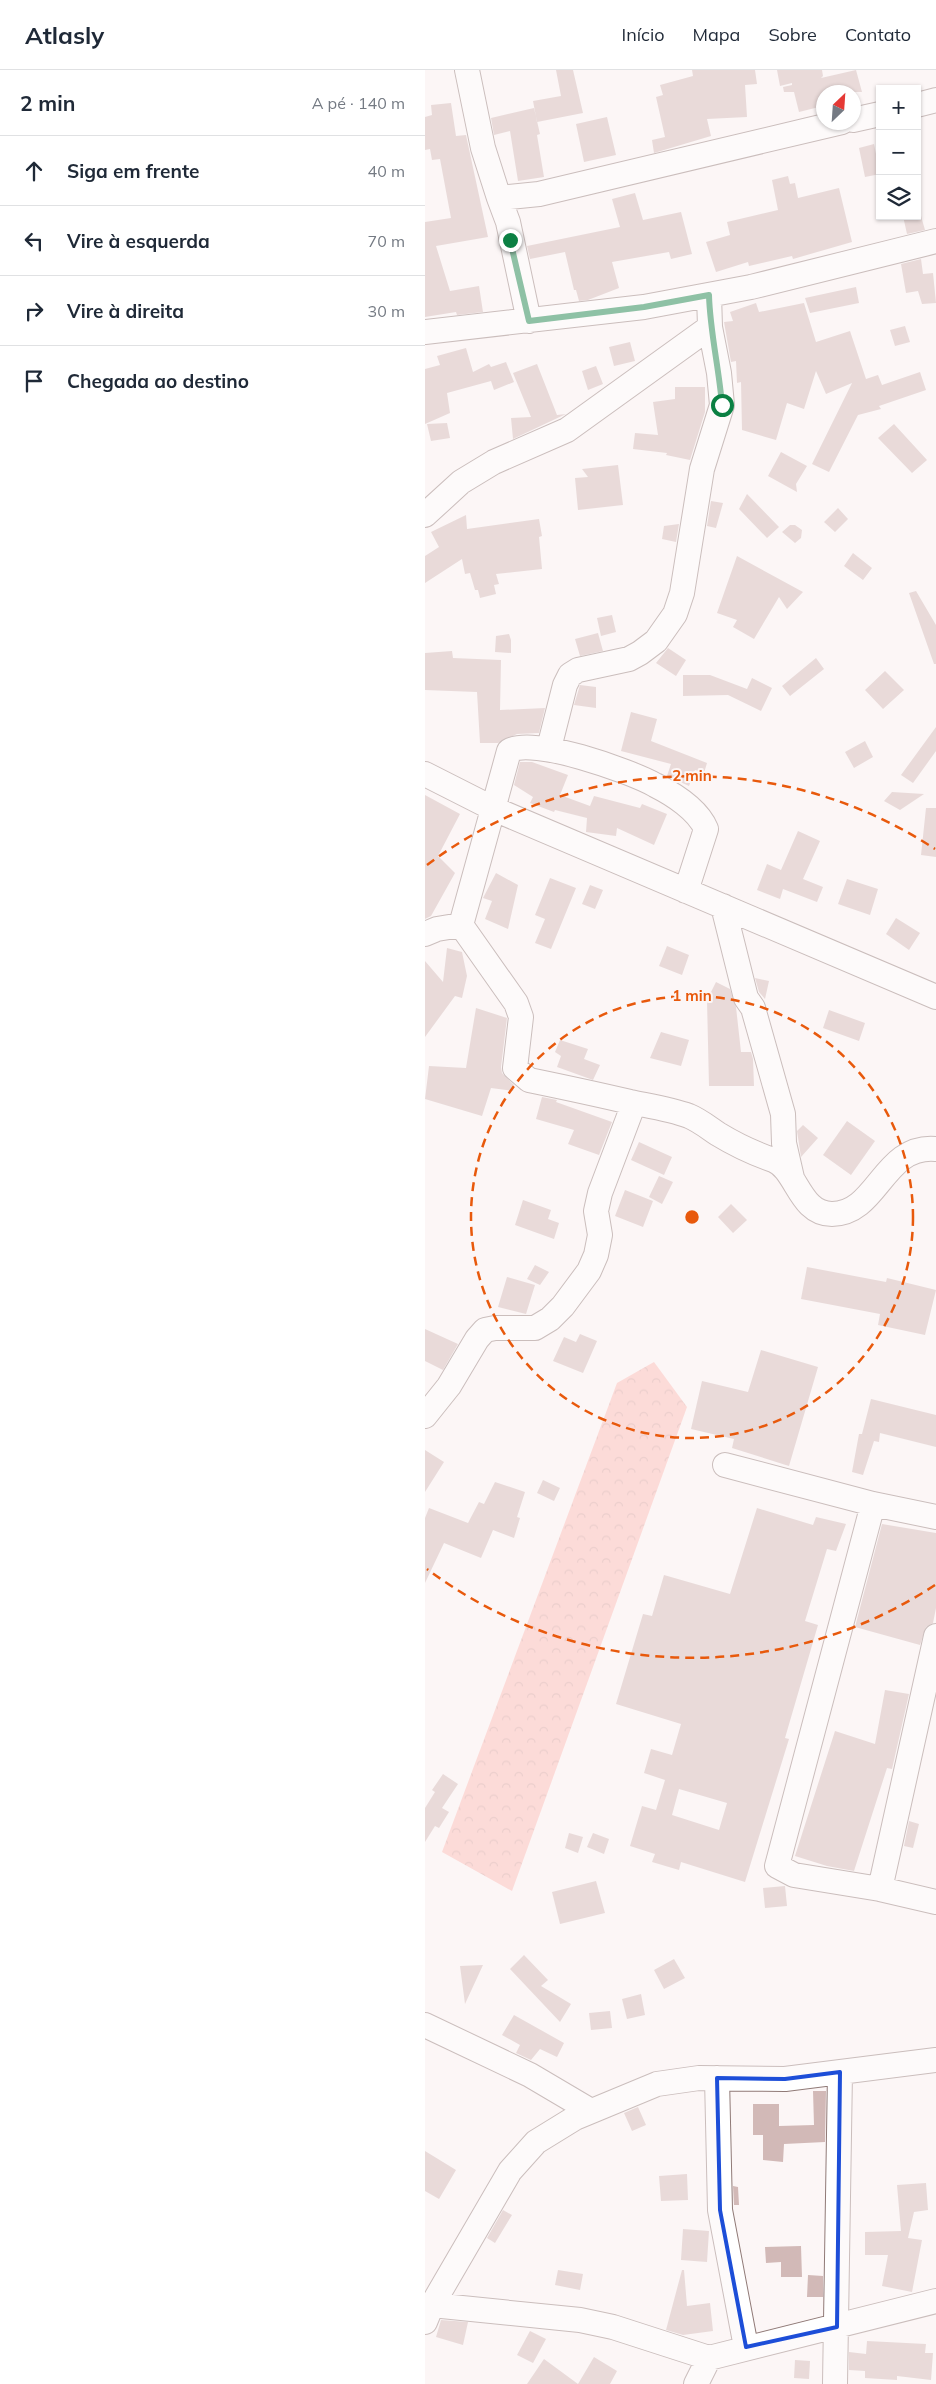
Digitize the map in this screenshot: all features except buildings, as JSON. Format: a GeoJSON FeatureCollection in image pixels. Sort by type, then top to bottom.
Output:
{"type":"FeatureCollection","features":[{"type":"Feature","properties":{"kind":"street"},"geometry":{"type":"LineString","coordinates":[[474,72],[483,148],[508,222],[529,321]]}},
{"type":"Feature","properties":{"kind":"street"},"geometry":{"type":"LineString","coordinates":[[921,104],[936,100]]}},
{"type":"Feature","properties":{"kind":"street"},"geometry":{"type":"LineString","coordinates":[[861,118],[876,115]]}},
{"type":"Feature","properties":{"kind":"street"},"geometry":{"type":"LineString","coordinates":[[499,198],[539,194],[816,128]]}},
{"type":"Feature","properties":{"kind":"street"},"geometry":{"type":"LineString","coordinates":[[425,332],[644,307],[751,287],[936,241]]}},
{"type":"Feature","properties":{"kind":"street"},"geometry":{"type":"LineString","coordinates":[[549,748],[565,685],[570,674],[578,670],[634,656],[656,641],[675,614],[683,593],[702,469],[722,405],[719,373],[710,327],[709,295]]}},
{"type":"Feature","properties":{"kind":"street"},"geometry":{"type":"LineString","coordinates":[[425,514],[461,482],[494,462],[567,430],[710,327]]}},
{"type":"Feature","properties":{"kind":"street"},"geometry":{"type":"LineString","coordinates":[[461,925],[509,751],[516,746],[549,748],[633,774],[656,785],[701,817],[706,829],[686,891]]}},
{"type":"Feature","properties":{"kind":"street"},"geometry":{"type":"LineString","coordinates":[[425,774],[494,809],[936,997]]}},
{"type":"Feature","properties":{"kind":"street"},"geometry":{"type":"LineString","coordinates":[[723,906],[746,998],[753,1008],[783,1114],[784,1143],[794,1184]]}},
{"type":"Feature","properties":{"kind":"street"},"geometry":{"type":"LineString","coordinates":[[425,934],[437,929],[461,925]]}},
{"type":"Feature","properties":{"kind":"street"},"geometry":{"type":"LineString","coordinates":[[461,925],[516,1003],[521,1017],[515,1068],[529,1080],[691,1116],[743,1148],[775,1161],[783,1167],[803,1198],[814,1208],[830,1214],[848,1212],[860,1204],[891,1167],[909,1153],[927,1148],[936,1149]]}},
{"type":"Feature","properties":{"kind":"street"},"geometry":{"type":"LineString","coordinates":[[425,1416],[449,1386],[477,1339],[485,1330],[495,1328],[535,1328],[550,1319],[563,1306],[589,1270],[596,1255],[600,1235],[597,1211],[600,1193],[634,1103]]}},
{"type":"Feature","properties":{"kind":"street"},"geometry":{"type":"LineString","coordinates":[[725,1465],[873,1504],[936,1517]]}},
{"type":"Feature","properties":{"kind":"street"},"geometry":{"type":"LineString","coordinates":[[873,1504],[777,1866],[794,1875],[880,1889],[936,1902]]}},
{"type":"Feature","properties":{"kind":"street"},"geometry":{"type":"LineString","coordinates":[[880,1889],[935,1646]]}},
{"type":"Feature","properties":{"kind":"street"},"geometry":{"type":"LineString","coordinates":[[425,2025],[530,2075],[591,2111]]}},
{"type":"Feature","properties":{"kind":"street"},"geometry":{"type":"LineString","coordinates":[[936,2060],[785,2079],[699,2078],[657,2084],[575,2118],[537,2142],[510,2171],[427,2315],[580,2320],[613,2327],[709,2358],[746,2347],[837,2327],[936,2301]]}},
{"type":"Feature","properties":{"kind":"street"},"geometry":{"type":"LineString","coordinates":[[835,2384],[840,2072]]}},
{"type":"Feature","properties":{"kind":"street"},"geometry":{"type":"LineString","coordinates":[[717,2078],[720,2210],[746,2347]]}},
{"type":"Feature","properties":{"kind":"street"},"geometry":{"type":"LineString","coordinates":[[696,2384],[709,2358]]}},
{"type":"Feature","properties":{"kind":"highlighted area"},"geometry":{"type":"Polygon","coordinates":[[[840,2072],[837,2327],[746,2347],[720,2210],[717,2078],[785,2079],[840,2072]]]}},
{"type":"Feature","properties":{"kind":"green space"},"geometry":{"type":"Polygon","coordinates":[[[654,1362],[687,1407],[512,1891],[442,1852],[617,1383],[654,1362]]]}},
{"type":"Feature","properties":{"kind":"route"},"geometry":{"type":"LineString","coordinates":[[510,240],[529,321],[644,307],[709,295],[710,327],[719,373],[722,405]]}}]}
